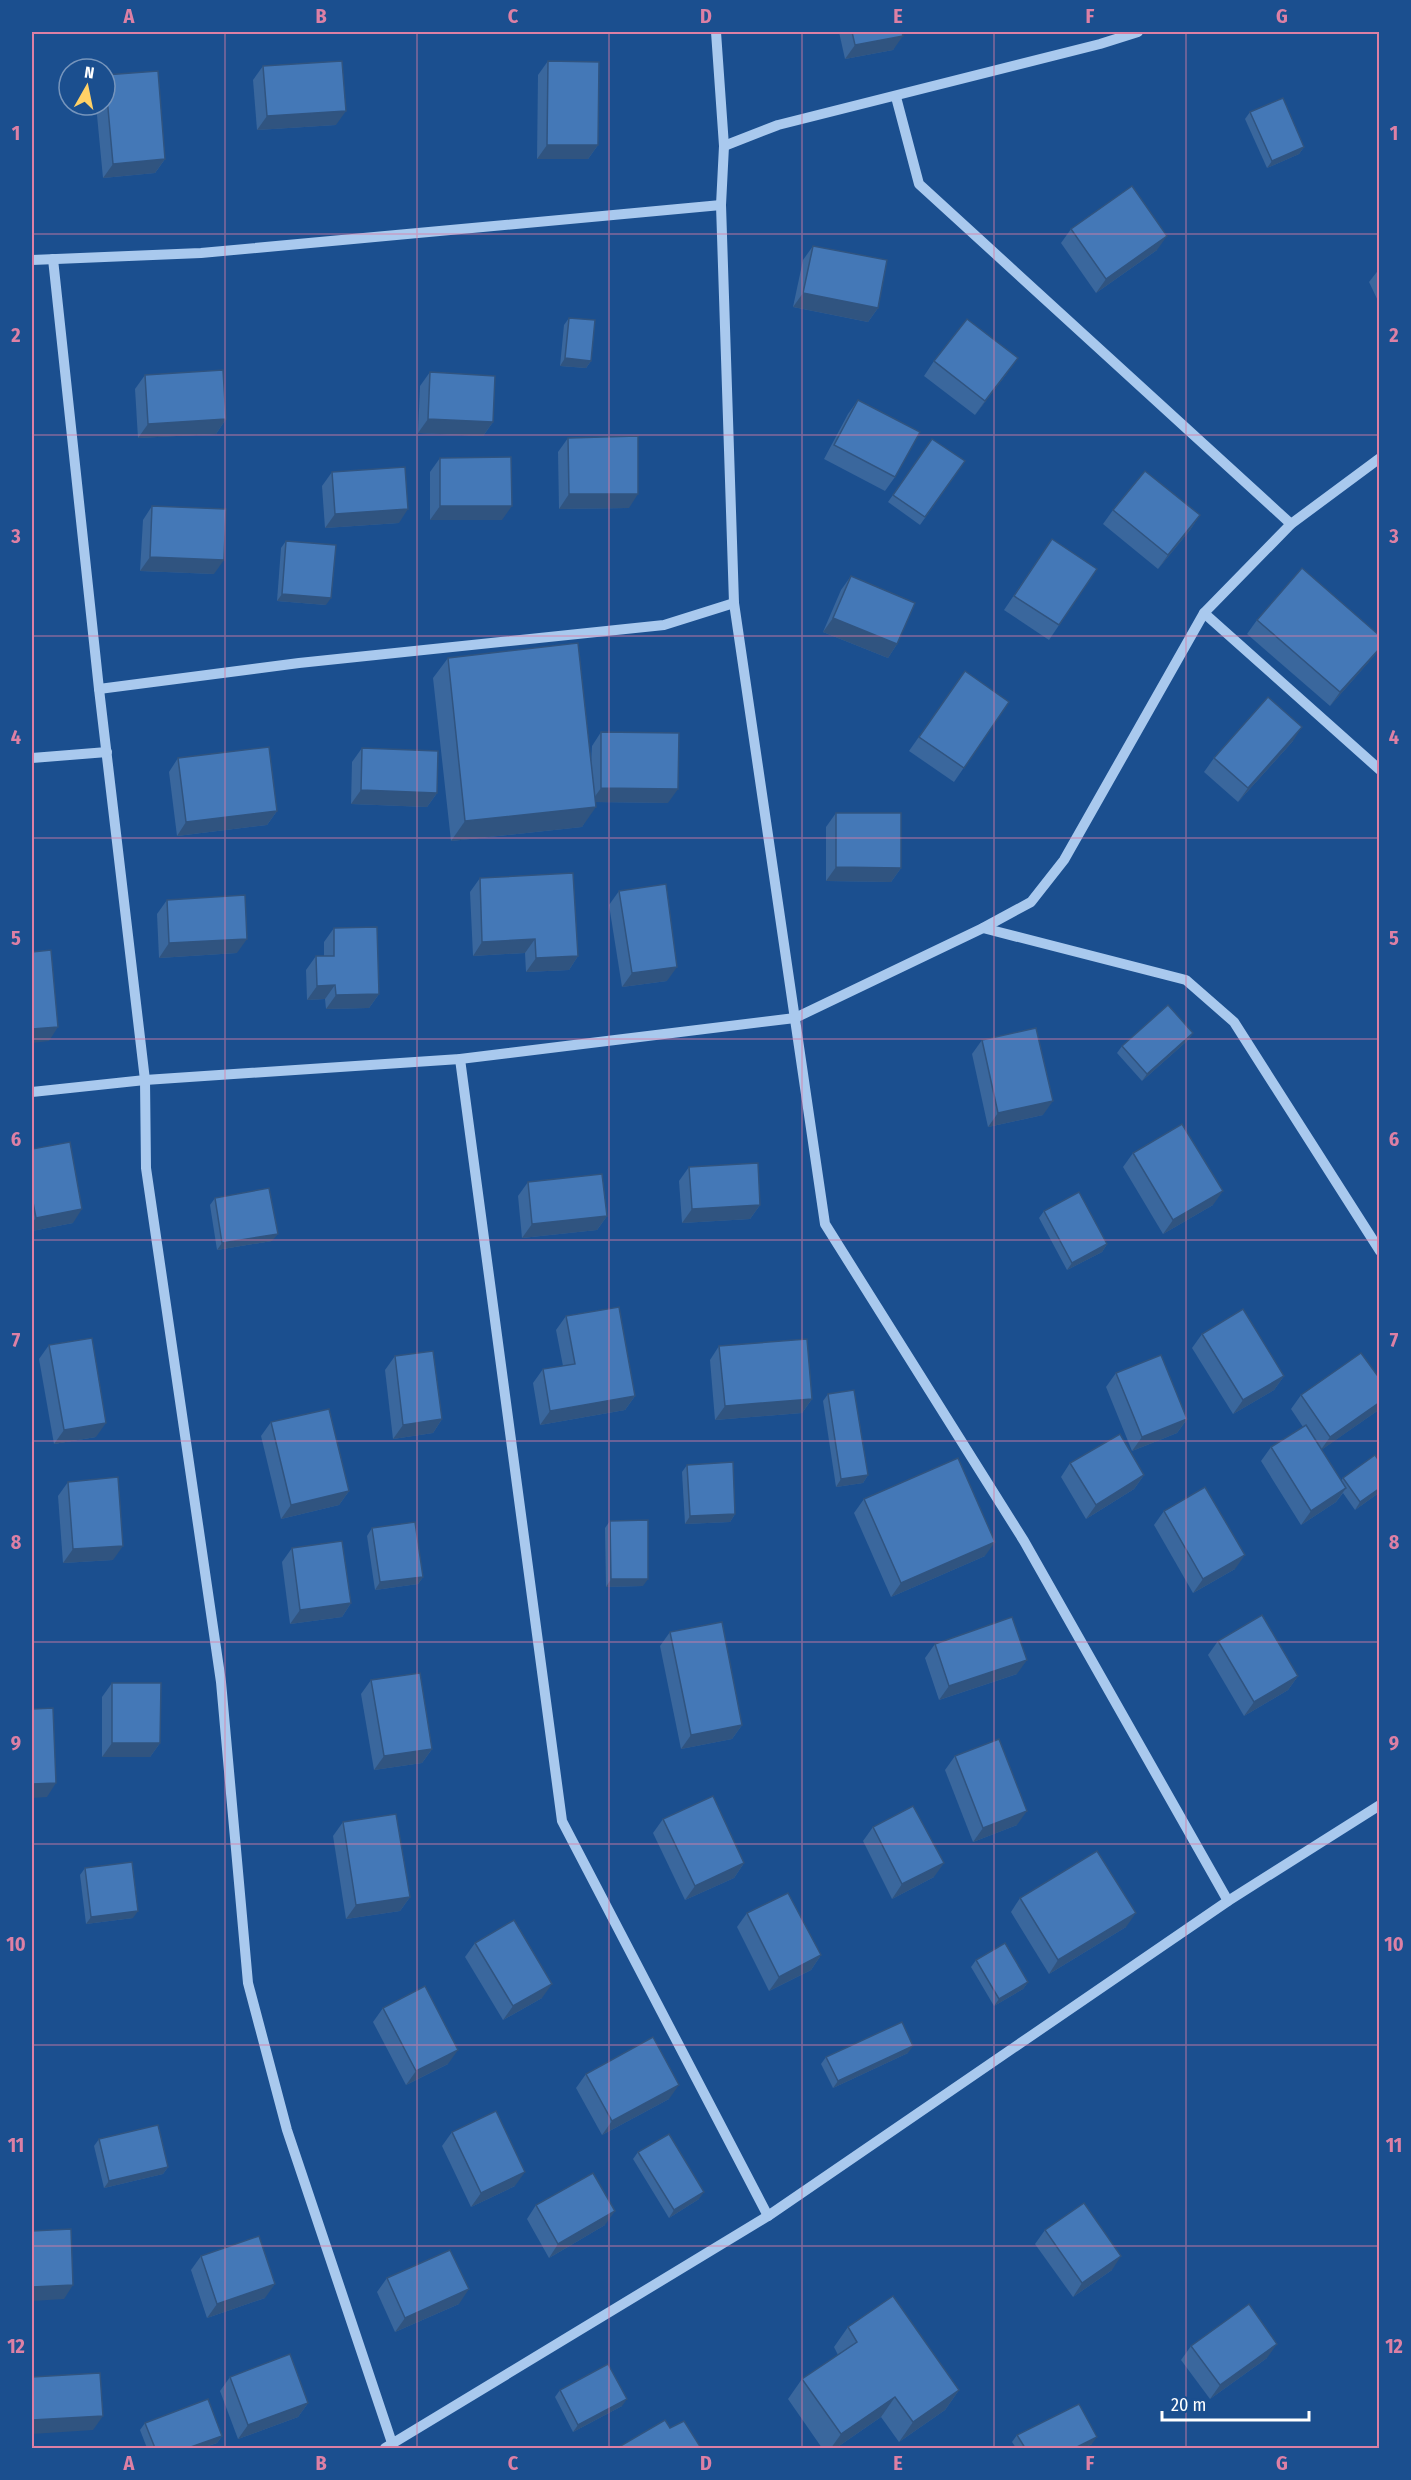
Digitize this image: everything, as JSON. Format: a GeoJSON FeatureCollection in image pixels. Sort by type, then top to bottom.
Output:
{"type":"FeatureCollection","features":[{"type":"Feature","properties":{"kind":"street"},"geometry":{"type":"LineString","coordinates":[[716,32],[724,146],[721,205],[734,603],[825,1224],[1024,1541],[1228,1901]]}},
{"type":"Feature","properties":{"kind":"street"},"geometry":{"type":"LineString","coordinates":[[724,146],[778,125],[896,97],[1138,32]]}},
{"type":"Feature","properties":{"kind":"street"},"geometry":{"type":"LineString","coordinates":[[896,97],[919,184],[1292,524]]}},
{"type":"Feature","properties":{"kind":"street"},"geometry":{"type":"LineString","coordinates":[[32,260],[201,253],[721,205]]}},
{"type":"Feature","properties":{"kind":"street"},"geometry":{"type":"LineString","coordinates":[[53,259],[99,689],[145,1080],[146,1168],[221,1682],[248,1983],[287,2130],[389,2446],[768,2216],[1228,1901],[1380,1804]]}},
{"type":"Feature","properties":{"kind":"street"},"geometry":{"type":"LineString","coordinates":[[32,1092],[145,1080],[460,1059],[795,1018],[1031,902],[1064,860],[1204,613],[1292,524],[1380,458]]}},
{"type":"Feature","properties":{"kind":"street"},"geometry":{"type":"LineString","coordinates":[[99,689],[299,663],[664,625],[734,603]]}},
{"type":"Feature","properties":{"kind":"street"},"geometry":{"type":"LineString","coordinates":[[1204,613],[1380,770]]}},
{"type":"Feature","properties":{"kind":"street"},"geometry":{"type":"LineString","coordinates":[[32,758],[108,752]]}},
{"type":"Feature","properties":{"kind":"street"},"geometry":{"type":"LineString","coordinates":[[982,928],[1186,980],[1234,1023],[1380,1251]]}},
{"type":"Feature","properties":{"kind":"street"},"geometry":{"type":"LineString","coordinates":[[460,1059],[562,1821],[768,2216]]}},
{"type":"Feature","properties":{"kind":"building"},"geometry":{"type":"Polygon","coordinates":[[[852,32],[902,32],[903,36],[855,45],[852,32]]]}},
{"type":"Feature","properties":{"kind":"building"},"geometry":{"type":"Polygon","coordinates":[[[342,61],[346,111],[267,116],[263,66],[342,61]]]}},
{"type":"Feature","properties":{"kind":"building"},"geometry":{"type":"Polygon","coordinates":[[[548,61],[599,62],[598,145],[547,145],[548,61]]]}},
{"type":"Feature","properties":{"kind":"building"},"geometry":{"type":"Polygon","coordinates":[[[158,71],[165,159],[113,164],[109,117],[117,117],[117,74],[158,71]]]}},
{"type":"Feature","properties":{"kind":"building"},"geometry":{"type":"Polygon","coordinates":[[[1283,98],[1304,147],[1272,161],[1250,112],[1283,98]]]}},
{"type":"Feature","properties":{"kind":"building"},"geometry":{"type":"Polygon","coordinates":[[[1132,186],[1167,236],[1106,279],[1071,229],[1132,186]]]}},
{"type":"Feature","properties":{"kind":"building"},"geometry":{"type":"Polygon","coordinates":[[[813,246],[887,260],[878,308],[803,293],[813,246]]]}},
{"type":"Feature","properties":{"kind":"building"},"geometry":{"type":"Polygon","coordinates":[[[569,318],[595,320],[591,361],[565,358],[569,318]]]}},
{"type":"Feature","properties":{"kind":"building"},"geometry":{"type":"Polygon","coordinates":[[[967,319],[1018,358],[985,401],[934,361],[967,319]]]}},
{"type":"Feature","properties":{"kind":"building"},"geometry":{"type":"Polygon","coordinates":[[[223,370],[226,419],[148,424],[145,375],[223,370]]]}},
{"type":"Feature","properties":{"kind":"building"},"geometry":{"type":"Polygon","coordinates":[[[430,372],[495,376],[493,422],[428,419],[430,372]]]}},
{"type":"Feature","properties":{"kind":"building"},"geometry":{"type":"Polygon","coordinates":[[[858,400],[920,432],[895,477],[834,445],[858,400]]]}},
{"type":"Feature","properties":{"kind":"building"},"geometry":{"type":"Polygon","coordinates":[[[638,436],[638,494],[569,494],[568,438],[638,436]]]}},
{"type":"Feature","properties":{"kind":"building"},"geometry":{"type":"Polygon","coordinates":[[[932,439],[965,461],[925,517],[893,495],[932,439]]]}},
{"type":"Feature","properties":{"kind":"building"},"geometry":{"type":"Polygon","coordinates":[[[511,457],[512,506],[440,506],[440,458],[511,457]]]}},
{"type":"Feature","properties":{"kind":"building"},"geometry":{"type":"Polygon","coordinates":[[[405,467],[408,509],[335,514],[332,472],[405,467]]]}},
{"type":"Feature","properties":{"kind":"building"},"geometry":{"type":"Polygon","coordinates":[[[1145,471],[1200,515],[1168,555],[1113,510],[1145,471]]]}},
{"type":"Feature","properties":{"kind":"building"},"geometry":{"type":"Polygon","coordinates":[[[152,506],[226,509],[224,560],[150,557],[152,506]]]}},
{"type":"Feature","properties":{"kind":"building"},"geometry":{"type":"Polygon","coordinates":[[[1052,539],[1097,569],[1059,625],[1014,596],[1052,539]]]}},
{"type":"Feature","properties":{"kind":"building"},"geometry":{"type":"Polygon","coordinates":[[[286,541],[336,545],[331,598],[282,594],[286,541]]]}},
{"type":"Feature","properties":{"kind":"building"},"geometry":{"type":"Polygon","coordinates":[[[1302,568],[1380,636],[1380,648],[1340,692],[1257,620],[1302,568]]]}},
{"type":"Feature","properties":{"kind":"building"},"geometry":{"type":"Polygon","coordinates":[[[851,576],[915,603],[897,644],[833,618],[851,576]]]}},
{"type":"Feature","properties":{"kind":"building"},"geometry":{"type":"Polygon","coordinates":[[[578,643],[596,807],[465,821],[448,658],[578,643]]]}},
{"type":"Feature","properties":{"kind":"building"},"geometry":{"type":"Polygon","coordinates":[[[965,671],[1009,702],[964,768],[919,737],[965,671]]]}},
{"type":"Feature","properties":{"kind":"building"},"geometry":{"type":"Polygon","coordinates":[[[1268,697],[1302,727],[1248,788],[1214,758],[1268,697]]]}},
{"type":"Feature","properties":{"kind":"building"},"geometry":{"type":"Polygon","coordinates":[[[601,732],[679,733],[678,789],[601,788],[601,732]]]}},
{"type":"Feature","properties":{"kind":"building"},"geometry":{"type":"Polygon","coordinates":[[[269,747],[277,811],[186,822],[178,758],[269,747]]]}},
{"type":"Feature","properties":{"kind":"building"},"geometry":{"type":"Polygon","coordinates":[[[362,748],[438,751],[437,793],[361,790],[362,748]]]}},
{"type":"Feature","properties":{"kind":"building"},"geometry":{"type":"Polygon","coordinates":[[[836,813],[901,813],[901,868],[836,867],[836,813]]]}},
{"type":"Feature","properties":{"kind":"building"},"geometry":{"type":"Polygon","coordinates":[[[573,873],[578,956],[536,958],[535,939],[482,942],[480,878],[573,873]]]}},
{"type":"Feature","properties":{"kind":"building"},"geometry":{"type":"Polygon","coordinates":[[[666,884],[677,967],[632,973],[619,891],[666,884]]]}},
{"type":"Feature","properties":{"kind":"building"},"geometry":{"type":"Polygon","coordinates":[[[245,895],[247,939],[169,943],[167,900],[245,895]]]}},
{"type":"Feature","properties":{"kind":"building"},"geometry":{"type":"Polygon","coordinates":[[[377,927],[379,994],[336,995],[335,985],[317,986],[316,956],[334,956],[334,928],[377,927]]]}},
{"type":"Feature","properties":{"kind":"building"},"geometry":{"type":"Polygon","coordinates":[[[51,950],[58,1027],[32,1029],[32,952],[51,950]]]}},
{"type":"Feature","properties":{"kind":"building"},"geometry":{"type":"Polygon","coordinates":[[[1168,1005],[1193,1033],[1147,1074],[1122,1046],[1168,1005]]]}},
{"type":"Feature","properties":{"kind":"building"},"geometry":{"type":"Polygon","coordinates":[[[1036,1028],[1053,1101],[998,1113],[982,1040],[1036,1028]]]}},
{"type":"Feature","properties":{"kind":"building"},"geometry":{"type":"Polygon","coordinates":[[[1182,1124],[1223,1191],[1173,1220],[1133,1153],[1182,1124]]]}},
{"type":"Feature","properties":{"kind":"building"},"geometry":{"type":"Polygon","coordinates":[[[70,1142],[82,1209],[36,1218],[32,1197],[32,1149],[70,1142]]]}},
{"type":"Feature","properties":{"kind":"building"},"geometry":{"type":"Polygon","coordinates":[[[758,1163],[760,1205],[692,1209],[689,1167],[758,1163]]]}},
{"type":"Feature","properties":{"kind":"building"},"geometry":{"type":"Polygon","coordinates":[[[602,1174],[607,1216],[532,1224],[528,1182],[602,1174]]]}},
{"type":"Feature","properties":{"kind":"building"},"geometry":{"type":"Polygon","coordinates":[[[269,1188],[278,1234],[222,1243],[215,1198],[269,1188]]]}},
{"type":"Feature","properties":{"kind":"building"},"geometry":{"type":"Polygon","coordinates":[[[1079,1192],[1107,1244],[1072,1263],[1044,1211],[1079,1192]]]}},
{"type":"Feature","properties":{"kind":"building"},"geometry":{"type":"Polygon","coordinates":[[[619,1307],[635,1396],[550,1411],[543,1369],[575,1364],[566,1316],[619,1307]]]}},
{"type":"Feature","properties":{"kind":"building"},"geometry":{"type":"Polygon","coordinates":[[[1243,1309],[1284,1376],[1243,1400],[1202,1334],[1243,1309]]]}},
{"type":"Feature","properties":{"kind":"building"},"geometry":{"type":"Polygon","coordinates":[[[92,1338],[106,1423],[64,1430],[49,1345],[92,1338]]]}},
{"type":"Feature","properties":{"kind":"building"},"geometry":{"type":"Polygon","coordinates":[[[807,1339],[812,1399],[725,1406],[719,1346],[807,1339]]]}},
{"type":"Feature","properties":{"kind":"building"},"geometry":{"type":"Polygon","coordinates":[[[433,1351],[442,1419],[403,1425],[395,1356],[433,1351]]]}},
{"type":"Feature","properties":{"kind":"building"},"geometry":{"type":"Polygon","coordinates":[[[1361,1353],[1380,1379],[1380,1402],[1330,1437],[1301,1395],[1361,1353]]]}},
{"type":"Feature","properties":{"kind":"building"},"geometry":{"type":"Polygon","coordinates":[[[1161,1355],[1187,1419],[1142,1437],[1116,1373],[1161,1355]]]}},
{"type":"Feature","properties":{"kind":"building"},"geometry":{"type":"Polygon","coordinates":[[[854,1390],[868,1475],[841,1479],[828,1394],[854,1390]]]}},
{"type":"Feature","properties":{"kind":"building"},"geometry":{"type":"Polygon","coordinates":[[[329,1409],[349,1491],[291,1505],[271,1422],[329,1409]]]}},
{"type":"Feature","properties":{"kind":"building"},"geometry":{"type":"Polygon","coordinates":[[[1306,1425],[1346,1488],[1311,1511],[1271,1447],[1306,1425]]]}},
{"type":"Feature","properties":{"kind":"building"},"geometry":{"type":"Polygon","coordinates":[[[1120,1434],[1144,1475],[1096,1505],[1070,1463],[1120,1434]]]}},
{"type":"Feature","properties":{"kind":"building"},"geometry":{"type":"Polygon","coordinates":[[[1375,1455],[1380,1462],[1380,1488],[1360,1502],[1343,1478],[1375,1455]]]}},
{"type":"Feature","properties":{"kind":"building"},"geometry":{"type":"Polygon","coordinates":[[[958,1458],[995,1542],[901,1583],[864,1499],[958,1458]]]}},
{"type":"Feature","properties":{"kind":"building"},"geometry":{"type":"Polygon","coordinates":[[[733,1462],[735,1514],[690,1516],[687,1465],[733,1462]]]}},
{"type":"Feature","properties":{"kind":"building"},"geometry":{"type":"Polygon","coordinates":[[[118,1477],[123,1546],[73,1549],[68,1482],[118,1477]]]}},
{"type":"Feature","properties":{"kind":"building"},"geometry":{"type":"Polygon","coordinates":[[[1205,1487],[1245,1555],[1203,1579],[1164,1511],[1205,1487]]]}},
{"type":"Feature","properties":{"kind":"building"},"geometry":{"type":"Polygon","coordinates":[[[648,1520],[648,1579],[611,1579],[610,1521],[648,1520]]]}},
{"type":"Feature","properties":{"kind":"building"},"geometry":{"type":"Polygon","coordinates":[[[415,1522],[423,1577],[380,1582],[372,1528],[415,1522]]]}},
{"type":"Feature","properties":{"kind":"building"},"geometry":{"type":"Polygon","coordinates":[[[342,1541],[351,1603],[300,1610],[292,1548],[342,1541]]]}},
{"type":"Feature","properties":{"kind":"building"},"geometry":{"type":"Polygon","coordinates":[[[1262,1615],[1298,1676],[1254,1702],[1218,1641],[1262,1615]]]}},
{"type":"Feature","properties":{"kind":"building"},"geometry":{"type":"Polygon","coordinates":[[[1012,1617],[1027,1660],[949,1686],[935,1644],[1012,1617]]]}},
{"type":"Feature","properties":{"kind":"building"},"geometry":{"type":"Polygon","coordinates":[[[722,1622],[742,1725],[691,1735],[670,1632],[722,1622]]]}},
{"type":"Feature","properties":{"kind":"building"},"geometry":{"type":"Polygon","coordinates":[[[420,1673],[432,1749],[384,1756],[371,1680],[420,1673]]]}},
{"type":"Feature","properties":{"kind":"building"},"geometry":{"type":"Polygon","coordinates":[[[112,1683],[161,1683],[160,1743],[112,1743],[112,1683]]]}},
{"type":"Feature","properties":{"kind":"building"},"geometry":{"type":"Polygon","coordinates":[[[53,1708],[56,1783],[32,1784],[32,1709],[53,1708]]]}},
{"type":"Feature","properties":{"kind":"building"},"geometry":{"type":"Polygon","coordinates":[[[999,1739],[1027,1811],[983,1828],[955,1756],[999,1739]]]}},
{"type":"Feature","properties":{"kind":"building"},"geometry":{"type":"Polygon","coordinates":[[[713,1796],[744,1863],[695,1886],[663,1819],[713,1796]]]}},
{"type":"Feature","properties":{"kind":"building"},"geometry":{"type":"Polygon","coordinates":[[[913,1806],[944,1863],[902,1884],[873,1827],[913,1806]]]}},
{"type":"Feature","properties":{"kind":"building"},"geometry":{"type":"Polygon","coordinates":[[[396,1814],[410,1897],[356,1905],[343,1822],[396,1814]]]}},
{"type":"Feature","properties":{"kind":"building"},"geometry":{"type":"Polygon","coordinates":[[[1097,1851],[1136,1913],[1058,1960],[1020,1898],[1097,1851]]]}},
{"type":"Feature","properties":{"kind":"building"},"geometry":{"type":"Polygon","coordinates":[[[132,1862],[138,1911],[91,1917],[85,1868],[132,1862]]]}},
{"type":"Feature","properties":{"kind":"building"},"geometry":{"type":"Polygon","coordinates":[[[788,1893],[821,1955],[779,1977],[747,1913],[788,1893]]]}},
{"type":"Feature","properties":{"kind":"building"},"geometry":{"type":"Polygon","coordinates":[[[514,1920],[552,1984],[513,2006],[475,1943],[514,1920]]]}},
{"type":"Feature","properties":{"kind":"building"},"geometry":{"type":"Polygon","coordinates":[[[1005,1943],[1028,1982],[999,1999],[976,1960],[1005,1943]]]}},
{"type":"Feature","properties":{"kind":"building"},"geometry":{"type":"Polygon","coordinates":[[[425,1986],[458,2050],[416,2071],[383,2008],[425,1986]]]}},
{"type":"Feature","properties":{"kind":"building"},"geometry":{"type":"Polygon","coordinates":[[[902,2022],[913,2046],[838,2081],[826,2057],[902,2022]]]}},
{"type":"Feature","properties":{"kind":"building"},"geometry":{"type":"Polygon","coordinates":[[[653,2037],[679,2085],[612,2121],[586,2074],[653,2037]]]}},
{"type":"Feature","properties":{"kind":"building"},"geometry":{"type":"Polygon","coordinates":[[[496,2111],[525,2172],[481,2193],[452,2132],[496,2111]]]}},
{"type":"Feature","properties":{"kind":"building"},"geometry":{"type":"Polygon","coordinates":[[[158,2125],[168,2167],[109,2181],[99,2139],[158,2125]]]}},
{"type":"Feature","properties":{"kind":"building"},"geometry":{"type":"Polygon","coordinates":[[[669,2134],[704,2192],[674,2210],[638,2152],[669,2134]]]}},
{"type":"Feature","properties":{"kind":"building"},"geometry":{"type":"Polygon","coordinates":[[[593,2173],[615,2211],[558,2244],[536,2205],[593,2173]]]}},
{"type":"Feature","properties":{"kind":"building"},"geometry":{"type":"Polygon","coordinates":[[[1084,2203],[1121,2256],[1082,2283],[1045,2230],[1084,2203]]]}},
{"type":"Feature","properties":{"kind":"building"},"geometry":{"type":"Polygon","coordinates":[[[71,2229],[73,2285],[32,2287],[32,2231],[71,2229]]]}},
{"type":"Feature","properties":{"kind":"building"},"geometry":{"type":"Polygon","coordinates":[[[259,2236],[275,2284],[217,2304],[201,2256],[259,2236]]]}},
{"type":"Feature","properties":{"kind":"building"},"geometry":{"type":"Polygon","coordinates":[[[450,2250],[469,2289],[405,2318],[387,2278],[450,2250]]]}},
{"type":"Feature","properties":{"kind":"building"},"geometry":{"type":"Polygon","coordinates":[[[893,2296],[959,2390],[913,2422],[895,2397],[841,2434],[802,2379],[857,2342],[848,2327],[893,2296]]]}},
{"type":"Feature","properties":{"kind":"building"},"geometry":{"type":"Polygon","coordinates":[[[1249,2304],[1277,2344],[1220,2385],[1191,2346],[1249,2304]]]}},
{"type":"Feature","properties":{"kind":"building"},"geometry":{"type":"Polygon","coordinates":[[[290,2354],[308,2403],[248,2425],[230,2377],[290,2354]]]}},
{"type":"Feature","properties":{"kind":"building"},"geometry":{"type":"Polygon","coordinates":[[[608,2364],[627,2399],[578,2425],[560,2390],[608,2364]]]}},
{"type":"Feature","properties":{"kind":"building"},"geometry":{"type":"Polygon","coordinates":[[[100,2373],[103,2416],[32,2420],[32,2377],[100,2373]]]}},
{"type":"Feature","properties":{"kind":"building"},"geometry":{"type":"Polygon","coordinates":[[[208,2399],[222,2436],[188,2448],[155,2448],[145,2423],[208,2399]]]}},
{"type":"Feature","properties":{"kind":"building"},"geometry":{"type":"Polygon","coordinates":[[[1079,2404],[1097,2437],[1075,2448],[1025,2448],[1017,2435],[1079,2404]]]}},
{"type":"Feature","properties":{"kind":"building"},"geometry":{"type":"Polygon","coordinates":[[[665,2420],[670,2428],[684,2421],[701,2448],[617,2448],[665,2420]]]}}]}
